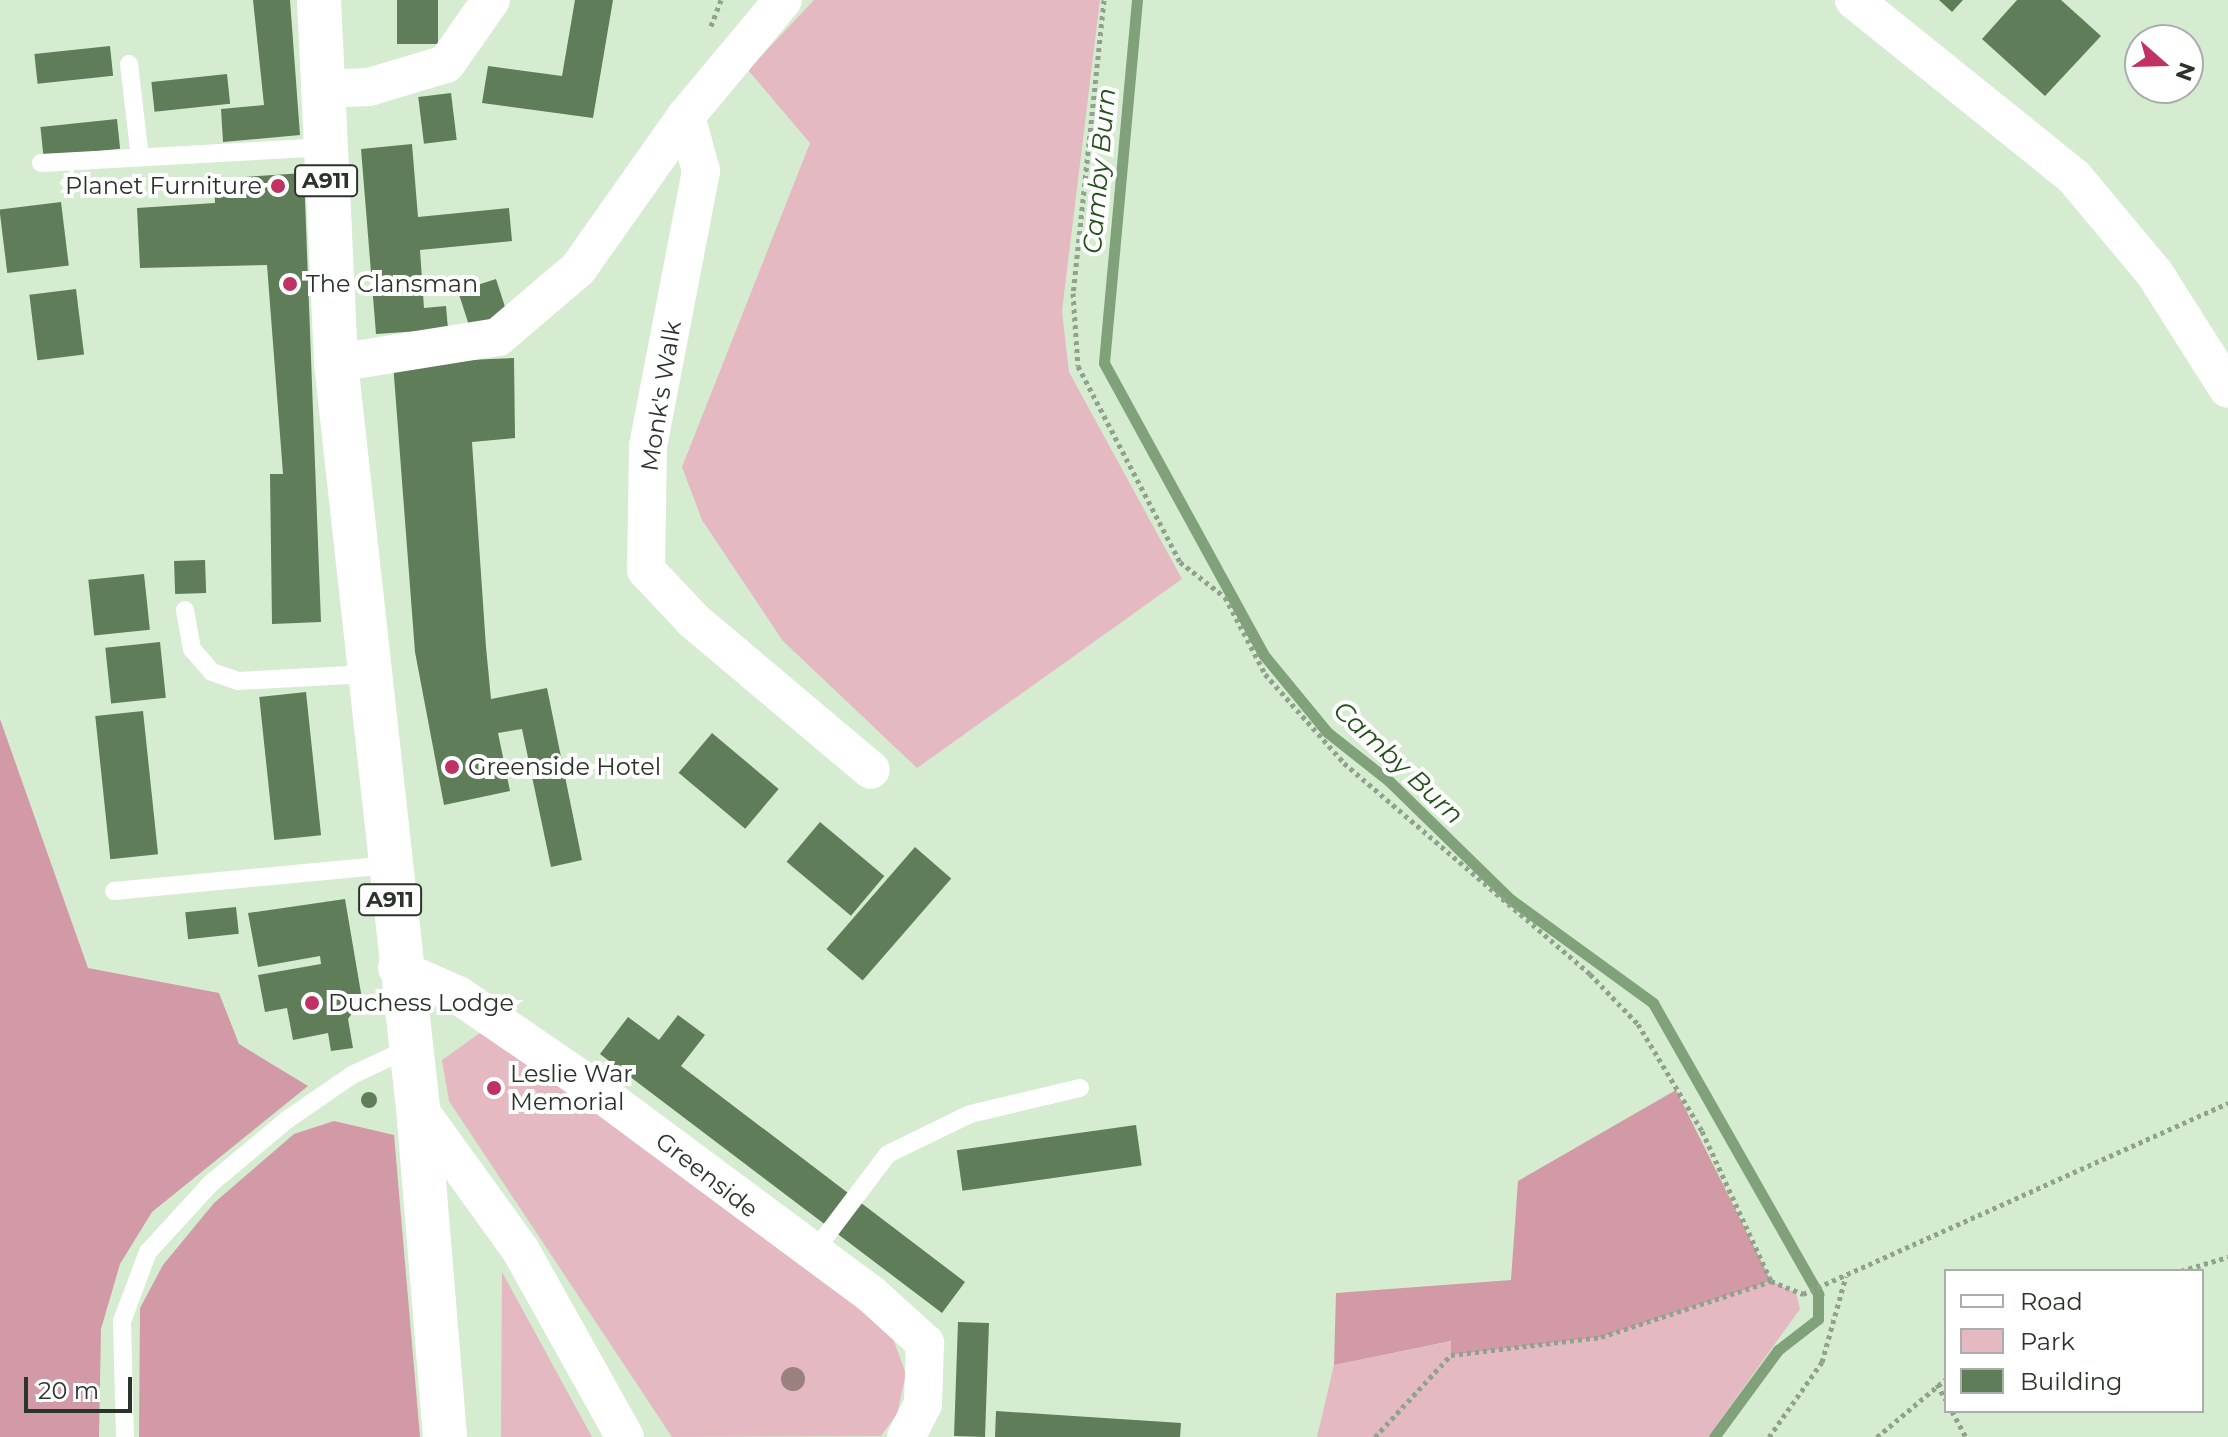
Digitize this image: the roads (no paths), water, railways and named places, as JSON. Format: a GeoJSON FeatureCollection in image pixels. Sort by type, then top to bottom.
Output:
{"type":"FeatureCollection","features":[{"type":"Feature","properties":{"kind":"main road","name":"A911"},"geometry":{"type":"LineString","coordinates":[[319,0],[336,363],[397,968],[418,1108],[445,1437]]}},
{"type":"Feature","properties":{"kind":"street"},"geometry":{"type":"LineString","coordinates":[[321,89],[369,87],[446,64],[491,0]]}},
{"type":"Feature","properties":{"kind":"street"},"geometry":{"type":"LineString","coordinates":[[336,363],[498,337],[578,269],[686,116],[783,0]]}},
{"type":"Feature","properties":{"kind":"street"},"geometry":{"type":"LineString","coordinates":[[1854,0],[2074,177],[2155,274],[2228,389]]}},
{"type":"Feature","properties":{"kind":"street","name":"Monk's Walk"},"geometry":{"type":"LineString","coordinates":[[686,116],[701,171],[648,446],[646,570],[694,621],[871,770]]}},
{"type":"Feature","properties":{"kind":"street","name":"Greenside"},"geometry":{"type":"LineString","coordinates":[[397,968],[458,995],[588,1084],[813,1253],[925,1343],[923,1404],[906,1437]]}},
{"type":"Feature","properties":{"kind":"street"},"geometry":{"type":"LineString","coordinates":[[418,1108],[521,1251],[625,1437]]}},
{"type":"Feature","properties":{"kind":"lane"},"geometry":{"type":"LineString","coordinates":[[129,64],[140,157]]}},
{"type":"Feature","properties":{"kind":"lane"},"geometry":{"type":"LineString","coordinates":[[41,163],[324,147]]}},
{"type":"Feature","properties":{"kind":"lane"},"geometry":{"type":"LineString","coordinates":[[185,610],[192,649],[212,672],[238,681],[368,674]]}},
{"type":"Feature","properties":{"kind":"lane"},"geometry":{"type":"LineString","coordinates":[[114,891],[387,865]]}},
{"type":"Feature","properties":{"kind":"lane"},"geometry":{"type":"LineString","coordinates":[[125,1437],[122,1321],[148,1252],[210,1184],[288,1119],[352,1075],[410,1048]]}},
{"type":"Feature","properties":{"kind":"lane"},"geometry":{"type":"LineString","coordinates":[[813,1253],[888,1154],[970,1114],[1080,1088]]}},
{"type":"Feature","properties":{"kind":"waterway","name":"Camby Burn"},"geometry":{"type":"LineString","coordinates":[[1137,0],[1104,363],[1263,654],[1327,732],[1389,781],[1510,899],[1653,1003],[1818,1294],[1818,1319],[1778,1350],[1714,1437]]}},
{"type":"Feature","properties":{"kind":"place","name":"Planet Furniture"},"geometry":{"type":"Point","coordinates":[278,186]}},
{"type":"Feature","properties":{"kind":"place","name":"The Clansman"},"geometry":{"type":"Point","coordinates":[290,284]}},
{"type":"Feature","properties":{"kind":"place","name":"Greenside Hotel"},"geometry":{"type":"Point","coordinates":[452,767]}},
{"type":"Feature","properties":{"kind":"place","name":"Duchess Lodge"},"geometry":{"type":"Point","coordinates":[312,1003]}},
{"type":"Feature","properties":{"kind":"place","name":"Leslie War Memorial"},"geometry":{"type":"Point","coordinates":[494,1088]}}]}
